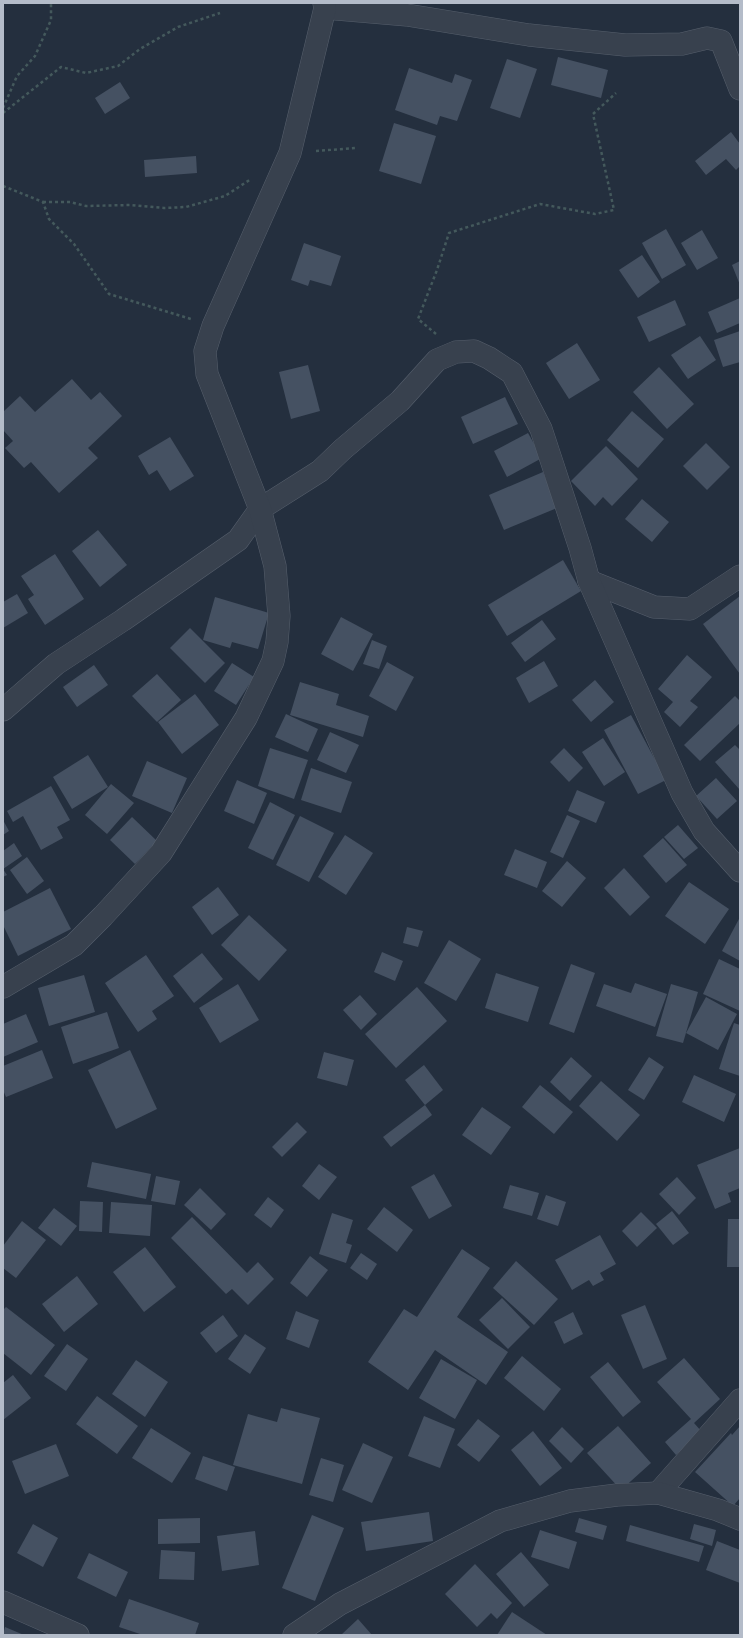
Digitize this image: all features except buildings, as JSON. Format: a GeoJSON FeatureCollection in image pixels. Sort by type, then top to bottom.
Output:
{"type":"FeatureCollection","features":[{"type":"Feature","properties":{"kind":"street"},"geometry":{"type":"LineString","coordinates":[[3,987],[74,945],[161,853],[246,718],[273,661],[277,642],[279,616],[275,566],[260,509],[207,374],[205,351],[213,326],[290,153],[325,5],[407,15],[528,35],[624,45],[682,44],[707,38],[721,41],[735,57],[740,89]]}},
{"type":"Feature","properties":{"kind":"street"},"geometry":{"type":"LineString","coordinates":[[3,710],[56,664],[123,620],[238,540],[260,509],[320,471],[343,449],[400,401],[437,360],[456,352],[474,351],[489,358],[512,373],[541,429],[578,541],[588,581],[682,793],[704,831],[740,871]]}},
{"type":"Feature","properties":{"kind":"street"},"geometry":{"type":"LineString","coordinates":[[588,581],[654,608],[690,609],[740,576]]}},
{"type":"Feature","properties":{"kind":"street"},"geometry":{"type":"LineString","coordinates":[[658,1492],[740,1400]]}},
{"type":"Feature","properties":{"kind":"street"},"geometry":{"type":"LineString","coordinates":[[294,1635],[340,1604],[500,1521],[570,1501],[658,1492],[718,1510],[740,1519]]}},
{"type":"Feature","properties":{"kind":"street"},"geometry":{"type":"LineString","coordinates":[[3,1602],[78,1635]]}},
{"type":"Feature","properties":{"kind":"path"},"geometry":{"type":"LineString","coordinates":[[3,108],[17,76],[35,56],[51,20],[52,3]]}},
{"type":"Feature","properties":{"kind":"path"},"geometry":{"type":"LineString","coordinates":[[3,113],[61,67],[86,73],[118,66],[140,49],[178,27],[220,13]]}},
{"type":"Feature","properties":{"kind":"path"},"geometry":{"type":"LineString","coordinates":[[456,352],[418,319],[437,270],[448,233],[540,204],[595,214],[614,210],[593,114],[616,93]]}},
{"type":"Feature","properties":{"kind":"path"},"geometry":{"type":"LineString","coordinates":[[290,153],[356,148]]}},
{"type":"Feature","properties":{"kind":"path"},"geometry":{"type":"LineString","coordinates":[[3,186],[42,202],[70,202],[86,206],[130,205],[186,208],[225,196],[256,176]]}},
{"type":"Feature","properties":{"kind":"path"},"geometry":{"type":"LineString","coordinates":[[42,202],[50,219],[74,244],[109,294],[213,326]]}}]}
